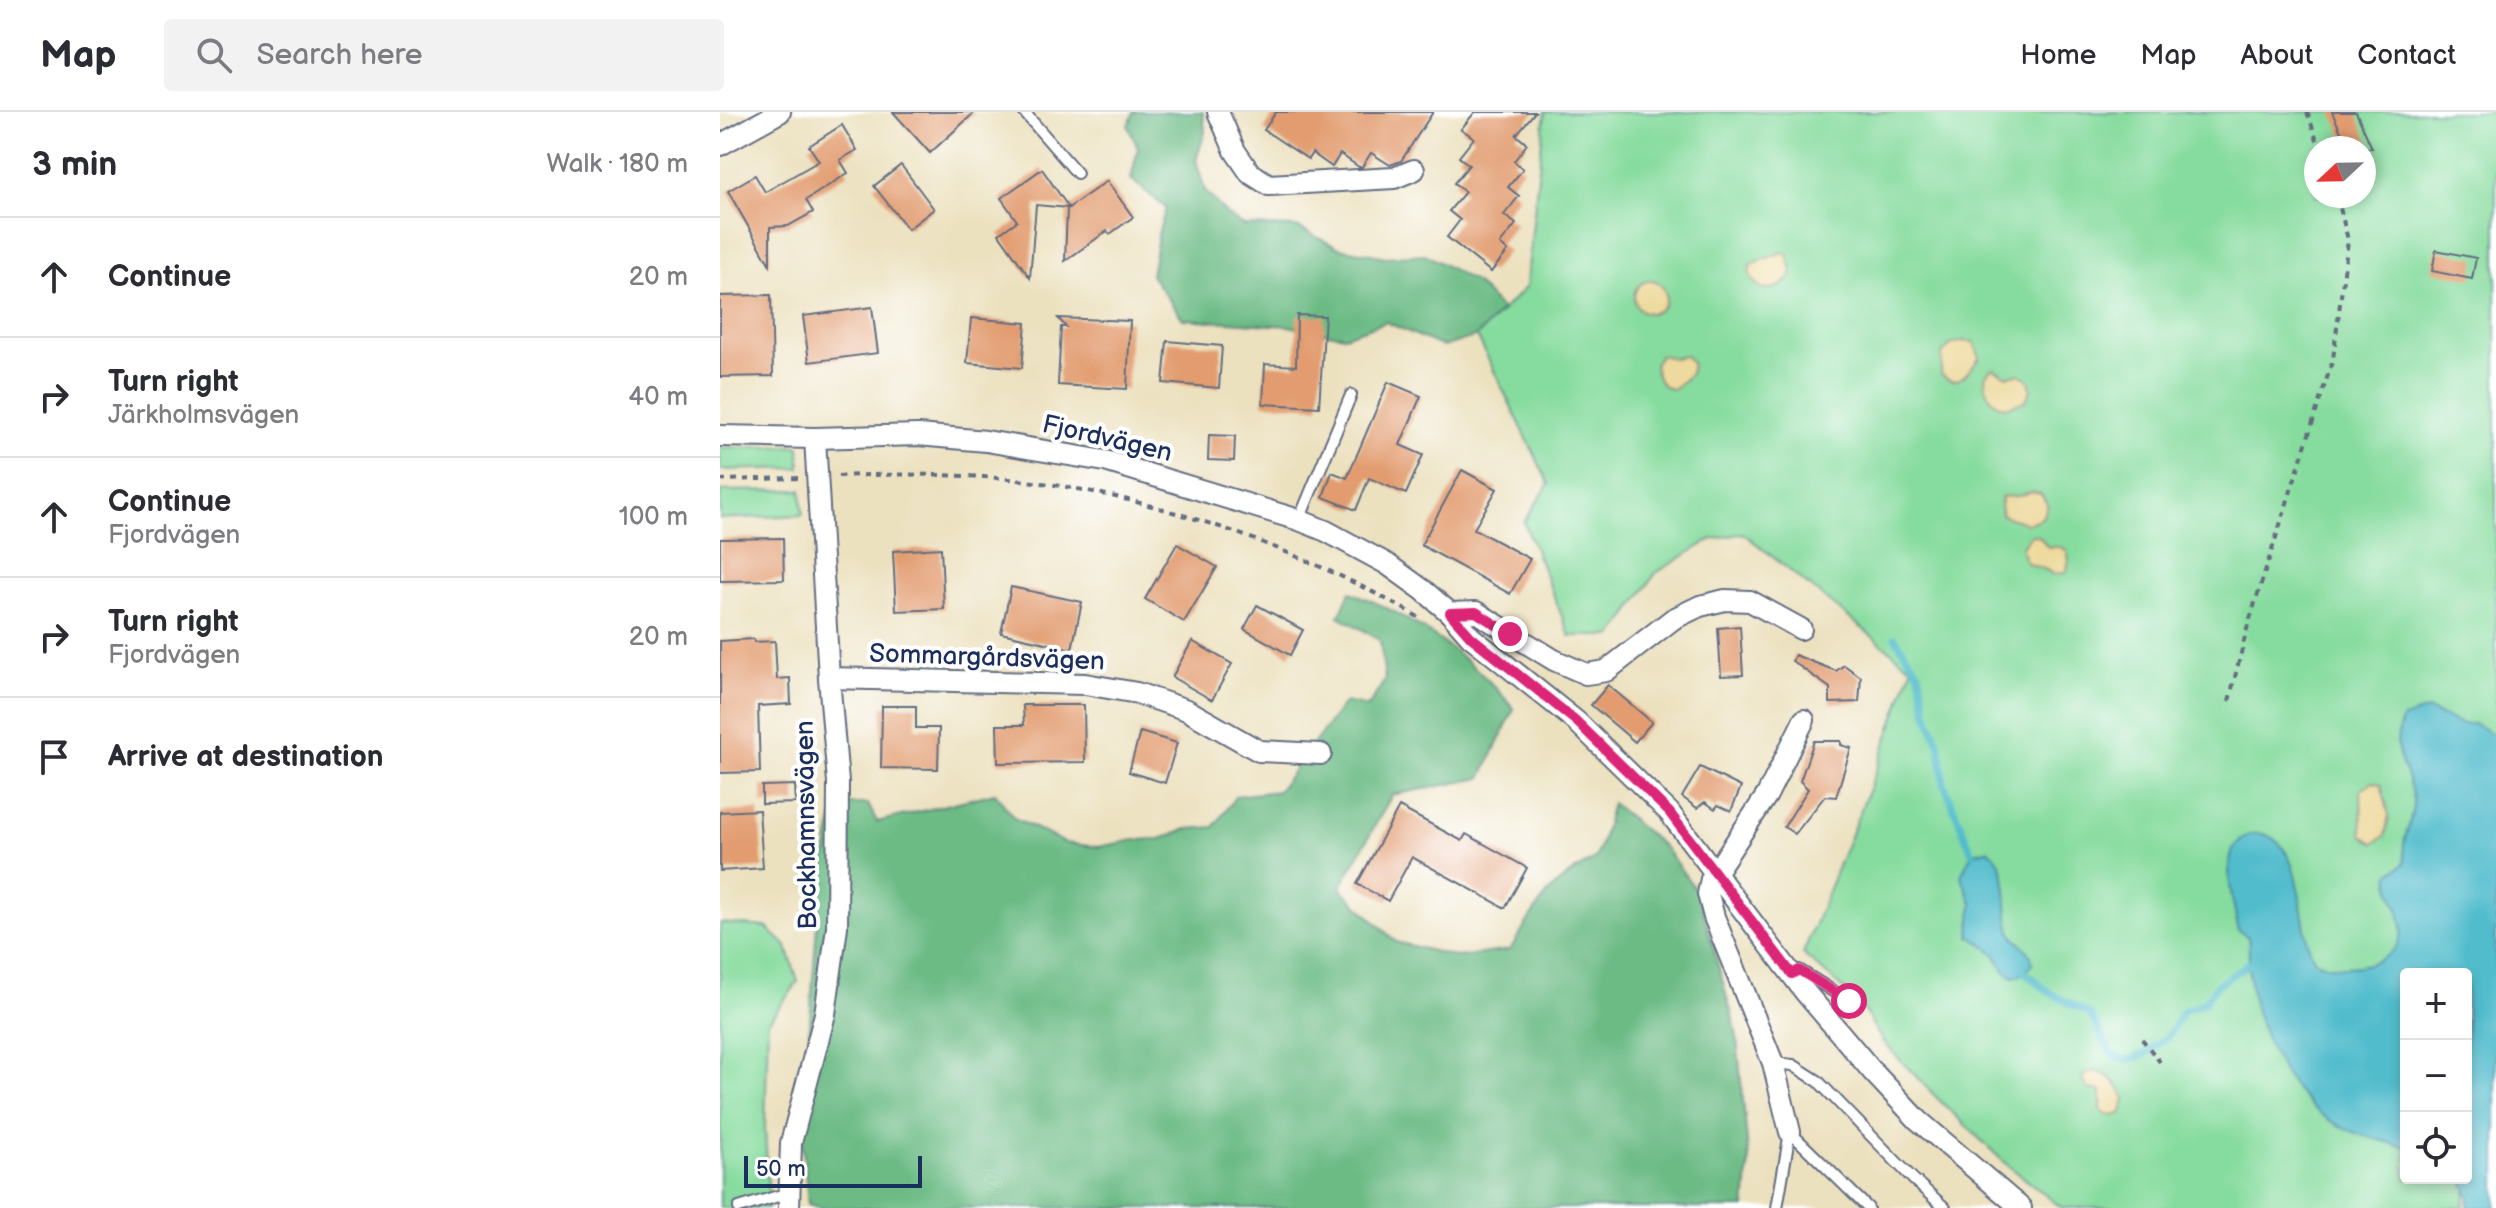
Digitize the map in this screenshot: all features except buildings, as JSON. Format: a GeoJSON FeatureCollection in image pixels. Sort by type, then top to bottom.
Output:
{"type":"FeatureCollection","features":[{"type":"Feature","properties":{"kind":"street"},"geometry":{"type":"LineString","coordinates":[[720,145],[780,112]]}},
{"type":"Feature","properties":{"kind":"street"},"geometry":{"type":"LineString","coordinates":[[1218,112],[1235,151],[1250,173],[1269,185],[1394,178],[1414,170]]}},
{"type":"Feature","properties":{"kind":"street","name":"Fjordvägen"},"geometry":{"type":"LineString","coordinates":[[720,436],[815,438],[918,435],[986,441],[1105,461],[1299,520],[1387,564],[1450,613],[1471,637],[1557,705],[1669,812],[1792,974],[1873,1072],[1918,1120],[2021,1208]]}},
{"type":"Feature","properties":{"kind":"street","name":"Bockhamnsvägen"},"geometry":{"type":"LineString","coordinates":[[788,1200],[791,1143],[825,1014],[837,927],[838,782],[815,438]]}},
{"type":"Feature","properties":{"kind":"street","name":"Fjordvägen"},"geometry":{"type":"LineString","coordinates":[[1450,613],[1476,612],[1586,674],[1606,671],[1673,619],[1700,606],[1725,600],[1750,601],[1801,629]]}},
{"type":"Feature","properties":{"kind":"street","name":"Sommargårdsvägen"},"geometry":{"type":"LineString","coordinates":[[829,678],[1085,684],[1137,693],[1187,710],[1259,751],[1321,754]]}},
{"type":"Feature","properties":{"kind":"street"},"geometry":{"type":"LineString","coordinates":[[1790,1132],[1773,1063],[1714,917],[1708,894],[1715,872],[1767,795],[1804,720]]}},
{"type":"Feature","properties":{"kind":"lane"},"geometry":{"type":"LineString","coordinates":[[1024,112],[1077,173]]}},
{"type":"Feature","properties":{"kind":"lane"},"geometry":{"type":"LineString","coordinates":[[1299,520],[1351,395]]}},
{"type":"Feature","properties":{"kind":"lane"},"geometry":{"type":"LineString","coordinates":[[1792,974],[1799,970],[1808,973],[1849,1001]]}},
{"type":"Feature","properties":{"kind":"lane"},"geometry":{"type":"LineString","coordinates":[[1773,1063],[1793,1065],[1818,1081],[1945,1208]]}},
{"type":"Feature","properties":{"kind":"lane"},"geometry":{"type":"LineString","coordinates":[[1777,1208],[1790,1132]]}},
{"type":"Feature","properties":{"kind":"lane"},"geometry":{"type":"LineString","coordinates":[[1790,1132],[1868,1208]]}},
{"type":"Feature","properties":{"kind":"lane"},"geometry":{"type":"LineString","coordinates":[[739,1208],[788,1200]]}},
{"type":"Feature","properties":{"kind":"path"},"geometry":{"type":"LineString","coordinates":[[2307,112],[2316,136]]}},
{"type":"Feature","properties":{"kind":"path"},"geometry":{"type":"LineString","coordinates":[[2229,701],[2257,596],[2333,359],[2348,240],[2340,208]]}},
{"type":"Feature","properties":{"kind":"path"},"geometry":{"type":"LineString","coordinates":[[720,480],[886,474],[986,477],[1052,485],[1167,510],[1306,561],[1382,596],[1428,623]]}},
{"type":"Feature","properties":{"kind":"path"},"geometry":{"type":"LineString","coordinates":[[2142,1039],[2160,1062]]}},
{"type":"Feature","properties":{"kind":"green space"},"geometry":{"type":"Polygon","coordinates":[[[1134,112],[1203,112],[1205,132],[1196,160],[1205,191],[1227,215],[1244,226],[1297,227],[1339,248],[1386,257],[1425,254],[1476,283],[1502,310],[1477,336],[1443,347],[1386,322],[1344,336],[1288,326],[1183,319],[1151,275],[1166,208],[1131,179],[1138,148],[1128,126],[1134,112]]]}},
{"type":"Feature","properties":{"kind":"green space"},"geometry":{"type":"Polygon","coordinates":[[[1545,112],[2496,112],[2496,1050],[2472,1165],[2472,968],[2400,968],[2400,1184],[2468,1184],[2463,1208],[2062,1208],[2005,1163],[1883,1042],[1859,1002],[1803,954],[1875,774],[1912,668],[1743,533],[1710,540],[1656,573],[1613,636],[1570,636],[1524,522],[1549,484],[1477,336],[1526,287],[1545,112]]]}},
{"type":"Feature","properties":{"kind":"green space"},"geometry":{"type":"Polygon","coordinates":[[[799,446],[800,468],[720,470],[720,448],[799,446]]]}},
{"type":"Feature","properties":{"kind":"green space"},"geometry":{"type":"Polygon","coordinates":[[[801,490],[803,515],[720,519],[720,491],[801,490]]]}},
{"type":"Feature","properties":{"kind":"green space"},"geometry":{"type":"Polygon","coordinates":[[[1350,592],[1373,601],[1440,640],[1480,673],[1514,709],[1481,778],[1392,795],[1340,888],[1396,942],[1457,957],[1510,950],[1536,908],[1554,887],[1595,859],[1612,803],[1665,848],[1698,893],[1736,1030],[1749,1161],[1745,1208],[821,1208],[808,1204],[802,1135],[812,1094],[809,1035],[820,883],[834,815],[850,804],[868,804],[877,822],[995,793],[1014,818],[1065,843],[1098,847],[1160,839],[1187,829],[1214,827],[1236,796],[1278,791],[1345,702],[1368,707],[1385,680],[1380,640],[1339,616],[1350,592]]]}},
{"type":"Feature","properties":{"kind":"green space"},"geometry":{"type":"Polygon","coordinates":[[[720,923],[766,927],[787,947],[798,982],[768,1022],[765,1128],[769,1208],[720,1208],[720,923]]]}},
{"type":"Feature","properties":{"kind":"sand"},"geometry":{"type":"Polygon","coordinates":[[[1782,252],[1787,254],[1792,270],[1790,278],[1772,289],[1756,284],[1749,272],[1751,264],[1782,252]]]}},
{"type":"Feature","properties":{"kind":"sand"},"geometry":{"type":"Polygon","coordinates":[[[1650,281],[1661,286],[1666,297],[1661,308],[1650,313],[1639,308],[1634,297],[1639,286],[1650,281]]]}},
{"type":"Feature","properties":{"kind":"sand"},"geometry":{"type":"Polygon","coordinates":[[[1962,341],[1974,342],[1980,358],[1962,377],[1947,379],[1941,374],[1942,354],[1950,345],[1962,341]]]}},
{"type":"Feature","properties":{"kind":"sand"},"geometry":{"type":"Polygon","coordinates":[[[1660,355],[1673,358],[1686,356],[1692,363],[1690,374],[1674,389],[1665,387],[1658,377],[1654,364],[1660,355]]]}},
{"type":"Feature","properties":{"kind":"sand"},"geometry":{"type":"Polygon","coordinates":[[[1994,369],[2007,376],[2019,374],[2029,380],[2031,390],[2025,401],[2007,407],[1993,401],[1986,388],[1985,377],[1994,369]]]}},
{"type":"Feature","properties":{"kind":"sand"},"geometry":{"type":"Polygon","coordinates":[[[2031,492],[2041,494],[2048,506],[2042,518],[2027,524],[2002,515],[2002,497],[2031,492]]]}},
{"type":"Feature","properties":{"kind":"sand"},"geometry":{"type":"Polygon","coordinates":[[[2031,535],[2039,536],[2048,547],[2060,547],[2067,551],[2069,560],[2066,573],[2052,574],[2025,560],[2022,546],[2031,535]]]}},
{"type":"Feature","properties":{"kind":"sand"},"geometry":{"type":"Polygon","coordinates":[[[2373,782],[2381,784],[2389,815],[2385,836],[2374,843],[2362,835],[2361,789],[2373,782]]]}},
{"type":"Feature","properties":{"kind":"sand"},"geometry":{"type":"Polygon","coordinates":[[[2094,1071],[2109,1077],[2119,1088],[2125,1098],[2122,1113],[2110,1116],[2101,1110],[2101,1091],[2089,1089],[2082,1079],[2085,1074],[2094,1071]]]}},
{"type":"Feature","properties":{"kind":"water"},"geometry":{"type":"Polygon","coordinates":[[[2428,710],[2462,724],[2475,724],[2496,736],[2496,1208],[2468,1208],[2469,1196],[2464,1184],[2472,1184],[2472,968],[2400,968],[2400,1145],[2361,1135],[2336,1124],[2319,1113],[2289,1079],[2276,1059],[2258,1016],[2249,974],[2248,937],[2237,929],[2230,861],[2237,843],[2245,837],[2263,834],[2277,842],[2294,872],[2309,947],[2315,961],[2354,967],[2382,959],[2392,951],[2399,941],[2402,928],[2390,873],[2405,862],[2404,844],[2413,807],[2411,789],[2398,751],[2403,718],[2428,710]]]}},
{"type":"Feature","properties":{"kind":"water"},"geometry":{"type":"Polygon","coordinates":[[[1989,850],[2001,865],[2004,875],[2010,928],[2029,953],[2033,964],[2024,973],[2013,977],[1994,953],[1970,936],[1972,903],[1961,875],[1972,853],[1989,850]]]}},
{"type":"Feature","properties":{"kind":"waterway"},"geometry":{"type":"LineString","coordinates":[[1895,638],[1919,673],[1927,712],[1940,747],[1944,784],[1972,853]]}},
{"type":"Feature","properties":{"kind":"waterway"},"geometry":{"type":"LineString","coordinates":[[2026,973],[2050,993],[2090,1014],[2110,1052],[2118,1058],[2129,1060],[2147,1053],[2170,1034],[2183,1011],[2204,1003],[2216,986],[2250,963]]}},
{"type":"Feature","properties":{"kind":"route"},"geometry":{"type":"LineString","coordinates":[[1510,634],[1476,612],[1450,613],[1471,637],[1576,721],[1669,812],[1792,974],[1799,970],[1808,973],[1849,1001]]}}]}
